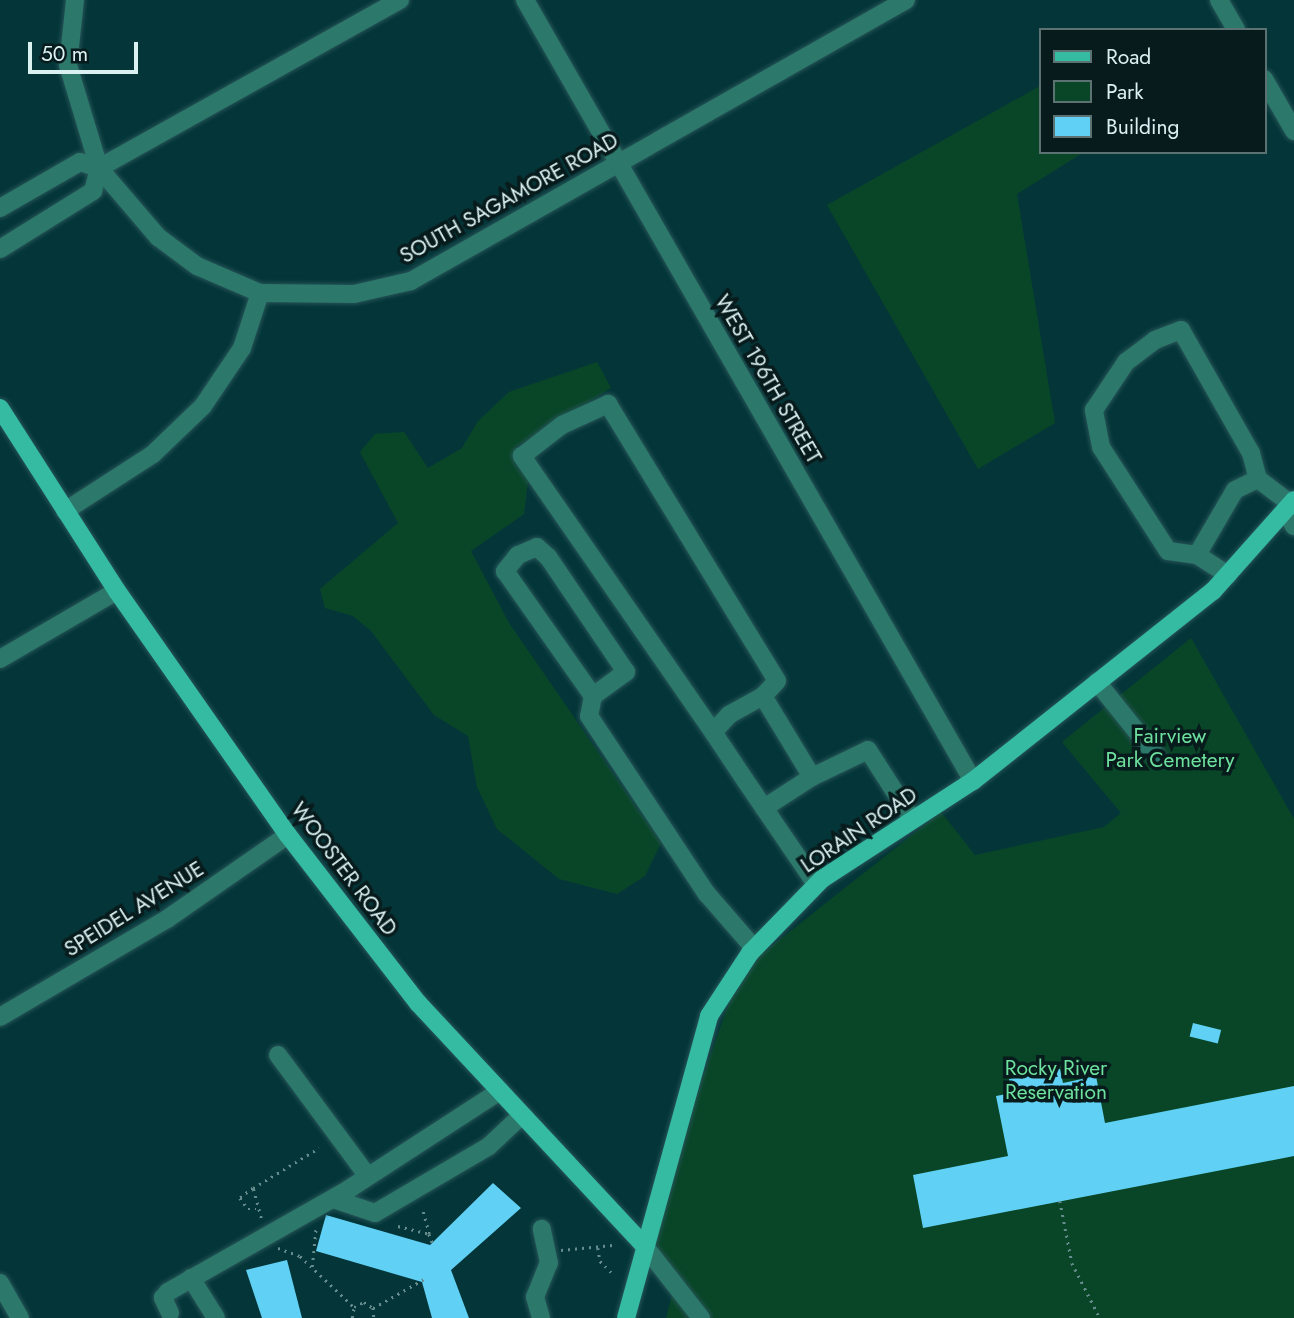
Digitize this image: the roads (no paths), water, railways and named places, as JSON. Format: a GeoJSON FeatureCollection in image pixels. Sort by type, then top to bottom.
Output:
{"type":"FeatureCollection","features":[{"type":"Feature","properties":{"kind":"main road","name":"WOOSTER ROAD"},"geometry":{"type":"LineString","coordinates":[[0,408],[117,591],[288,835],[418,1003],[643,1244]]}},
{"type":"Feature","properties":{"kind":"main road","name":"LORAIN ROAD"},"geometry":{"type":"LineString","coordinates":[[626,1318],[643,1244],[709,1016],[754,948],[816,884],[973,781],[1228,575],[1291,511]]}},
{"type":"Feature","properties":{"kind":"street"},"geometry":{"type":"LineString","coordinates":[[0,249],[93,191],[99,168],[68,65],[75,0]]}},
{"type":"Feature","properties":{"kind":"street"},"geometry":{"type":"LineString","coordinates":[[0,208],[79,162],[99,168],[400,0]]}},
{"type":"Feature","properties":{"kind":"street","name":"WEST 196TH STREET"},"geometry":{"type":"LineString","coordinates":[[525,0],[973,781]]}},
{"type":"Feature","properties":{"kind":"street","name":"SOUTH SAGAMORE ROAD"},"geometry":{"type":"LineString","coordinates":[[99,168],[158,237],[197,266],[260,293],[354,294],[411,281],[906,0]]}},
{"type":"Feature","properties":{"kind":"street"},"geometry":{"type":"LineString","coordinates":[[1219,0],[1235,28]]}},
{"type":"Feature","properties":{"kind":"street"},"geometry":{"type":"LineString","coordinates":[[1266,82],[1294,131]]}},
{"type":"Feature","properties":{"kind":"street"},"geometry":{"type":"LineString","coordinates":[[65,511],[153,454],[203,406],[242,348],[260,293]]}},
{"type":"Feature","properties":{"kind":"street"},"geometry":{"type":"LineString","coordinates":[[1228,575],[1197,555],[1168,551],[1151,533],[1101,447],[1094,410],[1126,362],[1155,340],[1181,330],[1251,453],[1258,479],[1291,511]]}},
{"type":"Feature","properties":{"kind":"street"},"geometry":{"type":"LineString","coordinates":[[713,732],[729,715],[763,696],[777,681],[608,404],[562,425],[522,456],[816,884]]}},
{"type":"Feature","properties":{"kind":"street"},"geometry":{"type":"LineString","coordinates":[[1197,555],[1235,489],[1258,479]]}},
{"type":"Feature","properties":{"kind":"street"},"geometry":{"type":"LineString","coordinates":[[593,696],[505,571],[518,555],[537,547],[548,557],[626,672],[593,696],[589,716],[707,894],[754,948]]}},
{"type":"Feature","properties":{"kind":"street"},"geometry":{"type":"LineString","coordinates":[[0,659],[117,591]]}},
{"type":"Feature","properties":{"kind":"street"},"geometry":{"type":"LineString","coordinates":[[1097,682],[1157,757]]}},
{"type":"Feature","properties":{"kind":"street"},"geometry":{"type":"LineString","coordinates":[[763,696],[812,777]]}},
{"type":"Feature","properties":{"kind":"street"},"geometry":{"type":"LineString","coordinates":[[764,808],[812,777],[868,750],[913,820]]}},
{"type":"Feature","properties":{"kind":"street","name":"SPEIDEL AVENUE"},"geometry":{"type":"LineString","coordinates":[[0,1017],[167,919],[288,835]]}},
{"type":"Feature","properties":{"kind":"street"},"geometry":{"type":"LineString","coordinates":[[278,1055],[366,1174]]}},
{"type":"Feature","properties":{"kind":"street"},"geometry":{"type":"LineString","coordinates":[[168,1316],[163,1298],[191,1278],[333,1199],[366,1174],[500,1091]]}},
{"type":"Feature","properties":{"kind":"street"},"geometry":{"type":"LineString","coordinates":[[333,1199],[374,1213],[489,1146],[522,1115]]}},
{"type":"Feature","properties":{"kind":"street"},"geometry":{"type":"LineString","coordinates":[[541,1318],[535,1297],[547,1275],[548,1251],[542,1229]]}},
{"type":"Feature","properties":{"kind":"street","name":"WOOSTER ROAD"},"geometry":{"type":"LineString","coordinates":[[643,1244],[701,1318]]}},
{"type":"Feature","properties":{"kind":"street"},"geometry":{"type":"LineString","coordinates":[[191,1278],[216,1318]]}},
{"type":"Feature","properties":{"kind":"street"},"geometry":{"type":"LineString","coordinates":[[0,1283],[20,1318]]}},
{"type":"Feature","properties":{"kind":"park label","name":"Fairview Park Cemetery"},"geometry":{"type":"Point","coordinates":[1170,748]}},
{"type":"Feature","properties":{"kind":"park label","name":"Rocky River Reservation"},"geometry":{"type":"Point","coordinates":[1056,1080]}}]}
